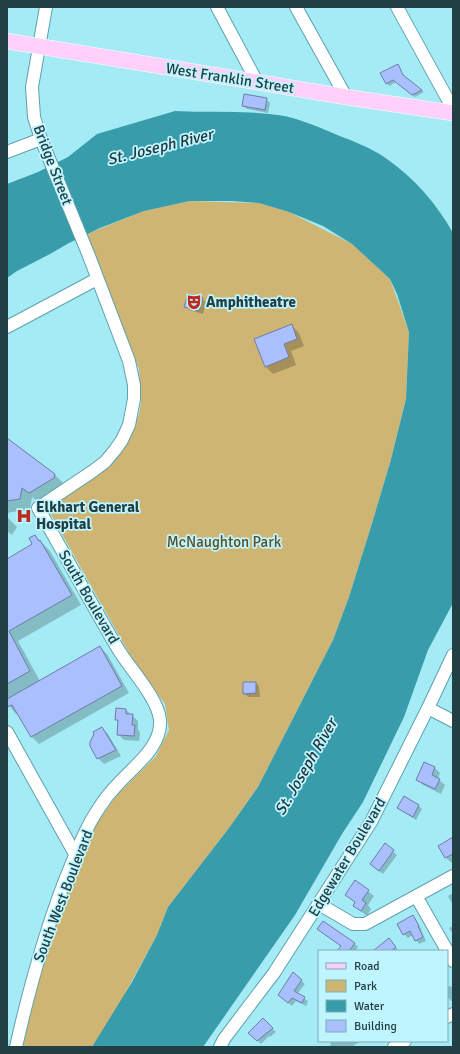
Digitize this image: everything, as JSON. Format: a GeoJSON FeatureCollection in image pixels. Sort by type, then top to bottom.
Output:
{"type":"FeatureCollection","features":[{"type":"Feature","properties":{"kind":"main road","name":"West Franklin Street"},"geometry":{"type":"LineString","coordinates":[[7,41],[346,98],[453,113]]}},
{"type":"Feature","properties":{"kind":"street","name":"Bridge Street"},"geometry":{"type":"LineString","coordinates":[[46,7],[33,76],[32,93],[34,113],[43,144],[97,279]]}},
{"type":"Feature","properties":{"kind":"street"},"geometry":{"type":"LineString","coordinates":[[217,7],[257,82]]}},
{"type":"Feature","properties":{"kind":"street"},"geometry":{"type":"LineString","coordinates":[[296,7],[346,98]]}},
{"type":"Feature","properties":{"kind":"street"},"geometry":{"type":"LineString","coordinates":[[397,7],[450,97],[453,109]]}},
{"type":"Feature","properties":{"kind":"street"},"geometry":{"type":"LineString","coordinates":[[7,152],[43,144]]}},
{"type":"Feature","properties":{"kind":"street"},"geometry":{"type":"LineString","coordinates":[[7,327],[97,279]]}},
{"type":"Feature","properties":{"kind":"street","name":"South Boulevard"},"geometry":{"type":"LineString","coordinates":[[97,279],[129,361],[133,376],[134,398],[129,425],[122,440],[105,462],[38,508],[118,648],[153,699],[160,719]]}},
{"type":"Feature","properties":{"kind":"street","name":"Edgewater Boulevard"},"geometry":{"type":"LineString","coordinates":[[220,1047],[224,1039],[274,973],[371,822],[453,655]]}},
{"type":"Feature","properties":{"kind":"street"},"geometry":{"type":"LineString","coordinates":[[428,708],[453,721]]}},
{"type":"Feature","properties":{"kind":"street","name":"South West Boulevard"},"geometry":{"type":"LineString","coordinates":[[16,1047],[44,937],[75,854],[99,807],[118,784],[152,748],[160,729],[160,719]]}},
{"type":"Feature","properties":{"kind":"street"},"geometry":{"type":"LineString","coordinates":[[7,732],[75,854]]}},
{"type":"Feature","properties":{"kind":"street"},"geometry":{"type":"LineString","coordinates":[[319,904],[353,924],[365,924],[453,876]]}},
{"type":"Feature","properties":{"kind":"street"},"geometry":{"type":"LineString","coordinates":[[416,896],[447,950]]}},
{"type":"Feature","properties":{"kind":"street"},"geometry":{"type":"LineString","coordinates":[[448,952],[453,961]]}},
{"type":"Feature","properties":{"kind":"street"},"geometry":{"type":"LineString","coordinates":[[394,1047],[403,1042]]}},
{"type":"Feature","properties":{"kind":"green space","name":"McNaughton Park"},"geometry":{"type":"Polygon","coordinates":[[[190,201],[259,203],[289,212],[352,244],[390,279],[409,332],[406,399],[390,463],[370,530],[349,597],[333,640],[258,787],[229,828],[168,907],[157,935],[94,1047],[23,1047],[41,968],[65,897],[97,823],[117,795],[156,756],[169,730],[165,704],[126,648],[49,511],[51,505],[100,473],[115,459],[130,438],[139,414],[141,403],[139,369],[87,234],[144,211],[190,201]]]}},
{"type":"Feature","properties":{"kind":"water","name":"St. Joseph River"},"geometry":{"type":"Polygon","coordinates":[[[175,111],[265,113],[278,115],[307,123],[362,145],[375,151],[397,166],[416,183],[447,222],[453,233],[453,603],[428,650],[404,717],[363,802],[342,834],[295,915],[203,1047],[92,1047],[132,982],[157,935],[168,907],[229,828],[258,787],[333,640],[349,597],[370,530],[390,463],[406,399],[409,332],[397,294],[390,279],[352,244],[323,226],[289,212],[259,203],[231,201],[190,201],[144,211],[100,228],[69,243],[7,278],[7,184],[38,172],[68,157],[97,134],[175,111]]]}},
{"type":"Feature","properties":{"kind":"building"},"geometry":{"type":"Polygon","coordinates":[[[398,64],[403,75],[422,90],[412,95],[393,80],[386,84],[380,73],[398,64]]]}},
{"type":"Feature","properties":{"kind":"building"},"geometry":{"type":"Polygon","coordinates":[[[244,94],[267,98],[265,110],[242,106],[244,94]]]}},
{"type":"Feature","properties":{"kind":"building","name":"Amphitheatre"},"geometry":{"type":"Polygon","coordinates":[[[188,294],[203,298],[199,311],[184,307],[188,294]]]}},
{"type":"Feature","properties":{"kind":"building"},"geometry":{"type":"Polygon","coordinates":[[[292,324],[297,339],[284,344],[289,357],[265,367],[254,339],[292,324]]]}},
{"type":"Feature","properties":{"kind":"building"},"geometry":{"type":"Polygon","coordinates":[[[7,438],[55,474],[54,478],[29,493],[22,488],[20,499],[7,501],[7,438]]]}},
{"type":"Feature","properties":{"kind":"building"},"geometry":{"type":"Polygon","coordinates":[[[35,535],[39,541],[40,540],[72,595],[9,631],[30,671],[7,684],[7,559],[32,544],[29,538],[35,535]]]}},
{"type":"Feature","properties":{"kind":"building"},"geometry":{"type":"Polygon","coordinates":[[[100,646],[122,686],[31,737],[12,705],[7,707],[7,699],[100,646]]]}},
{"type":"Feature","properties":{"kind":"building"},"geometry":{"type":"Polygon","coordinates":[[[243,682],[256,682],[256,693],[243,694],[243,682]]]}},
{"type":"Feature","properties":{"kind":"building"},"geometry":{"type":"Polygon","coordinates":[[[116,708],[126,709],[126,714],[133,714],[132,725],[135,725],[134,736],[117,735],[118,720],[115,720],[116,708]]]}},
{"type":"Feature","properties":{"kind":"building"},"geometry":{"type":"Polygon","coordinates":[[[102,727],[116,750],[97,759],[90,746],[90,742],[94,734],[93,732],[102,727]]]}},
{"type":"Feature","properties":{"kind":"building"},"geometry":{"type":"Polygon","coordinates":[[[424,762],[435,767],[432,775],[440,779],[435,789],[416,780],[424,762]]]}},
{"type":"Feature","properties":{"kind":"building"},"geometry":{"type":"Polygon","coordinates":[[[404,796],[419,805],[413,817],[397,808],[404,796]]]}},
{"type":"Feature","properties":{"kind":"building"},"geometry":{"type":"Polygon","coordinates":[[[453,837],[453,854],[445,858],[438,846],[453,837]]]}},
{"type":"Feature","properties":{"kind":"building"},"geometry":{"type":"Polygon","coordinates":[[[385,843],[394,850],[379,871],[370,864],[385,843]]]}},
{"type":"Feature","properties":{"kind":"building"},"geometry":{"type":"Polygon","coordinates":[[[355,880],[369,890],[362,900],[366,903],[361,911],[353,906],[355,902],[345,895],[355,880]]]}},
{"type":"Feature","properties":{"kind":"building"},"geometry":{"type":"Polygon","coordinates":[[[413,915],[423,937],[415,941],[410,931],[403,935],[397,924],[413,915]]]}},
{"type":"Feature","properties":{"kind":"building"},"geometry":{"type":"Polygon","coordinates":[[[323,921],[355,943],[350,950],[338,950],[341,946],[317,929],[323,921]]]}},
{"type":"Feature","properties":{"kind":"building"},"geometry":{"type":"Polygon","coordinates":[[[389,938],[396,947],[392,950],[374,950],[389,938]]]}},
{"type":"Feature","properties":{"kind":"building"},"geometry":{"type":"Polygon","coordinates":[[[293,972],[302,980],[294,991],[305,997],[302,1003],[292,998],[288,1003],[278,995],[293,972]]]}},
{"type":"Feature","properties":{"kind":"building"},"geometry":{"type":"Polygon","coordinates":[[[263,1018],[273,1028],[257,1041],[248,1033],[263,1018]]]}},
{"type":"Feature","properties":{"kind":"place","name":"Amphitheatre"},"geometry":{"type":"Point","coordinates":[194,302]}},
{"type":"Feature","properties":{"kind":"place","name":"Elkhart General Hospital"},"geometry":{"type":"Point","coordinates":[24,516]}}]}
